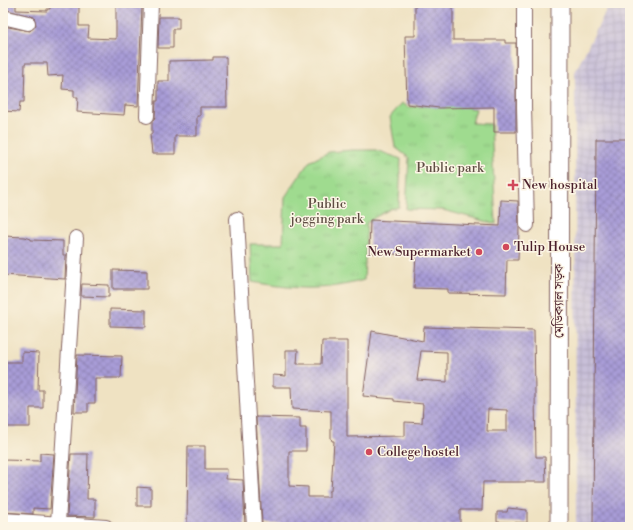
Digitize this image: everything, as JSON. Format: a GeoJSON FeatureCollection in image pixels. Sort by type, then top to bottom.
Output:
{"type":"FeatureCollection","features":[{"type":"Feature","properties":{"kind":"main road","name":"মেডিক্যাল সড়ক"},"geometry":{"type":"LineString","coordinates":[[559,527],[560,3]]}},
{"type":"Feature","properties":{"kind":"street"},"geometry":{"type":"LineString","coordinates":[[147,116],[151,3]]}},
{"type":"Feature","properties":{"kind":"street"},"geometry":{"type":"LineString","coordinates":[[524,3],[524,107],[527,224]]}},
{"type":"Feature","properties":{"kind":"street"},"geometry":{"type":"LineString","coordinates":[[3,17],[28,23]]}},
{"type":"Feature","properties":{"kind":"street"},"geometry":{"type":"LineString","coordinates":[[237,219],[254,527]]}},
{"type":"Feature","properties":{"kind":"street"},"geometry":{"type":"LineString","coordinates":[[62,525],[76,238]]}},
{"type":"Feature","properties":{"kind":"street"},"geometry":{"type":"LineString","coordinates":[[3,520],[106,527]]}},
{"type":"Feature","properties":{"kind":"shaded area"},"geometry":{"type":"Polygon","coordinates":[[[610,3],[630,3],[630,527],[576,527],[575,72],[610,3]]]}},
{"type":"Feature","properties":{"kind":"green space","name":"Public park"},"geometry":{"type":"Polygon","coordinates":[[[402,103],[408,107],[453,105],[476,109],[472,123],[491,124],[496,224],[443,210],[406,209],[409,158],[395,147],[390,117],[402,103]]]}},
{"type":"Feature","properties":{"kind":"green space","name":"Public jogging park"},"geometry":{"type":"Polygon","coordinates":[[[376,150],[401,159],[399,207],[390,209],[367,222],[364,280],[321,288],[295,288],[252,282],[250,244],[283,244],[285,197],[309,162],[329,152],[376,150]]]}},
{"type":"Feature","properties":{"kind":"building"},"geometry":{"type":"Polygon","coordinates":[[[3,3],[16,3],[16,10],[47,11],[47,9],[50,9],[50,3],[79,3],[79,26],[89,26],[88,38],[116,39],[116,5],[142,6],[138,106],[125,105],[124,115],[77,112],[78,97],[74,97],[74,90],[62,89],[63,75],[48,76],[47,63],[25,63],[24,102],[20,102],[19,112],[3,111],[3,26],[30,31],[36,25],[34,17],[3,9],[3,3]]]}},
{"type":"Feature","properties":{"kind":"building"},"geometry":{"type":"Polygon","coordinates":[[[415,3],[453,3],[453,40],[505,40],[505,43],[516,43],[516,132],[494,132],[494,107],[439,108],[407,104],[405,36],[415,36],[415,3]]]}},
{"type":"Feature","properties":{"kind":"building"},"geometry":{"type":"Polygon","coordinates":[[[159,17],[179,17],[179,29],[173,29],[173,48],[158,48],[159,17]]]}},
{"type":"Feature","properties":{"kind":"building"},"geometry":{"type":"Polygon","coordinates":[[[213,57],[226,57],[227,107],[200,107],[200,116],[197,116],[197,136],[175,136],[175,154],[152,154],[150,134],[152,134],[152,122],[155,117],[156,101],[158,101],[158,81],[169,81],[169,61],[213,60],[213,57]]]}},
{"type":"Feature","properties":{"kind":"building"},"geometry":{"type":"Polygon","coordinates":[[[596,139],[630,139],[630,527],[593,527],[596,139]]]}},
{"type":"Feature","properties":{"kind":"building"},"geometry":{"type":"Polygon","coordinates":[[[501,200],[518,201],[518,260],[507,260],[506,294],[448,293],[448,289],[414,288],[416,255],[369,253],[370,220],[500,226],[501,200]]]}},
{"type":"Feature","properties":{"kind":"building"},"geometry":{"type":"Polygon","coordinates":[[[3,236],[25,237],[31,240],[63,241],[63,255],[66,255],[65,279],[3,275],[3,236]]]}},
{"type":"Feature","properties":{"kind":"building"},"geometry":{"type":"Polygon","coordinates":[[[113,270],[147,271],[147,289],[113,289],[113,270]]]}},
{"type":"Feature","properties":{"kind":"building"},"geometry":{"type":"Polygon","coordinates":[[[82,284],[109,285],[109,297],[81,296],[82,284]]]}},
{"type":"Feature","properties":{"kind":"building"},"geometry":{"type":"Polygon","coordinates":[[[110,309],[146,310],[146,327],[110,326],[110,309]]]}},
{"type":"Feature","properties":{"kind":"building"},"geometry":{"type":"Polygon","coordinates":[[[424,327],[534,330],[536,457],[545,457],[546,482],[483,482],[482,510],[460,510],[460,525],[447,525],[447,527],[289,527],[289,524],[262,524],[256,417],[300,418],[300,428],[306,428],[306,451],[289,451],[289,486],[308,487],[308,497],[329,497],[329,491],[331,491],[334,441],[332,441],[331,438],[331,411],[292,409],[291,387],[273,387],[273,375],[286,376],[286,350],[298,350],[297,364],[321,364],[322,341],[347,341],[347,437],[405,436],[405,422],[422,423],[423,404],[363,396],[372,331],[423,341],[424,327]],[[421,351],[417,380],[447,382],[447,352],[421,351]],[[488,409],[487,431],[507,431],[507,410],[488,409]]]}},
{"type":"Feature","properties":{"kind":"building"},"geometry":{"type":"Polygon","coordinates":[[[22,352],[39,353],[38,390],[43,390],[43,408],[30,408],[30,427],[3,427],[3,362],[22,362],[22,352]]]}},
{"type":"Feature","properties":{"kind":"building"},"geometry":{"type":"Polygon","coordinates":[[[77,355],[122,356],[121,378],[95,378],[95,403],[88,403],[88,412],[74,412],[77,355]]]}},
{"type":"Feature","properties":{"kind":"building"},"geometry":{"type":"Polygon","coordinates":[[[188,446],[205,446],[205,469],[227,469],[226,479],[243,480],[245,527],[187,525],[188,446]]]}},
{"type":"Feature","properties":{"kind":"building"},"geometry":{"type":"Polygon","coordinates":[[[40,453],[54,454],[50,509],[33,508],[33,514],[3,512],[3,460],[40,461],[40,453]]]}},
{"type":"Feature","properties":{"kind":"building"},"geometry":{"type":"Polygon","coordinates":[[[71,454],[88,454],[87,499],[95,499],[95,517],[67,516],[71,454]]]}},
{"type":"Feature","properties":{"kind":"building"},"geometry":{"type":"Polygon","coordinates":[[[137,487],[151,488],[151,506],[137,506],[137,487]]]}},
{"type":"Feature","properties":{"kind":"building"},"geometry":{"type":"Polygon","coordinates":[[[508,508],[527,510],[527,523],[497,522],[497,512],[507,512],[508,508]]]}},
{"type":"Feature","properties":{"kind":"place","name":"New hospital"},"geometry":{"type":"Point","coordinates":[513,185]}},
{"type":"Feature","properties":{"kind":"place","name":"Tulip House"},"geometry":{"type":"Point","coordinates":[506,247]}},
{"type":"Feature","properties":{"kind":"place","name":"New Supermarket"},"geometry":{"type":"Point","coordinates":[479,252]}},
{"type":"Feature","properties":{"kind":"place","name":"College hostel"},"geometry":{"type":"Point","coordinates":[369,452]}}]}
